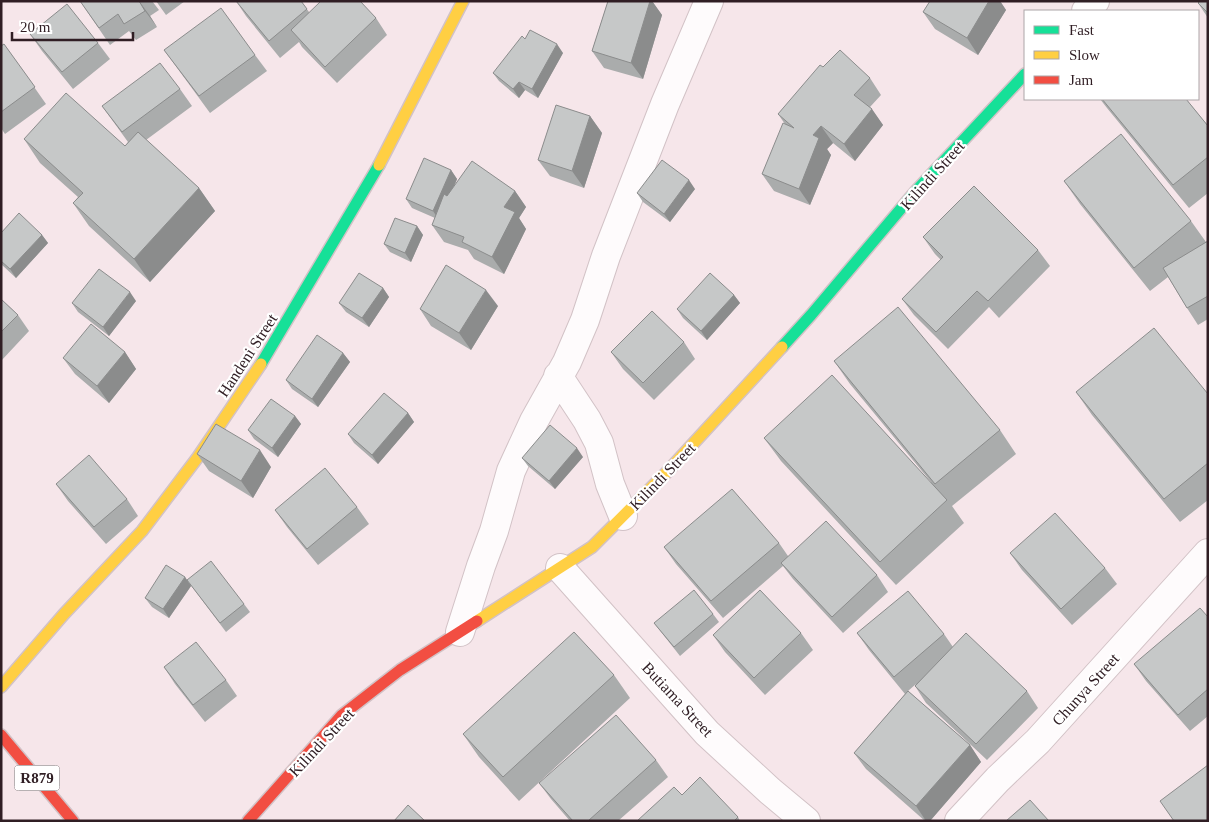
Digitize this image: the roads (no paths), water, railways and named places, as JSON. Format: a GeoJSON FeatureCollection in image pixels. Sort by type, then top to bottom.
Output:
{"type":"FeatureCollection","features":[{"type":"Feature","properties":{"kind":"street","name":"Handeni Street"},"geometry":{"type":"LineString","coordinates":[[1,687],[64,614],[142,531],[198,457],[264,360],[330,252],[381,162],[463,1]]}},
{"type":"Feature","properties":{"kind":"street"},"geometry":{"type":"LineString","coordinates":[[460,632],[494,531],[510,472],[534,421],[567,362],[585,320],[606,256],[655,130],[709,1]]}},
{"type":"Feature","properties":{"kind":"street","name":"Kilindi Street"},"geometry":{"type":"LineString","coordinates":[[248,821],[342,715],[400,670],[592,547],[668,471],[811,316],[915,192],[1024,75]]}},
{"type":"Feature","properties":{"kind":"street"},"geometry":{"type":"LineString","coordinates":[[558,376],[587,420],[599,443],[610,484],[623,516]]}},
{"type":"Feature","properties":{"kind":"street","name":"Chunya Street"},"geometry":{"type":"LineString","coordinates":[[959,821],[998,779],[1038,741],[1208,553]]}},
{"type":"Feature","properties":{"kind":"street","name":"Butiama Street"},"geometry":{"type":"LineString","coordinates":[[560,568],[707,732],[806,821]]}},
{"type":"Feature","properties":{"kind":"street","name":"R879"},"geometry":{"type":"LineString","coordinates":[[1,735],[73,821]]}}]}
